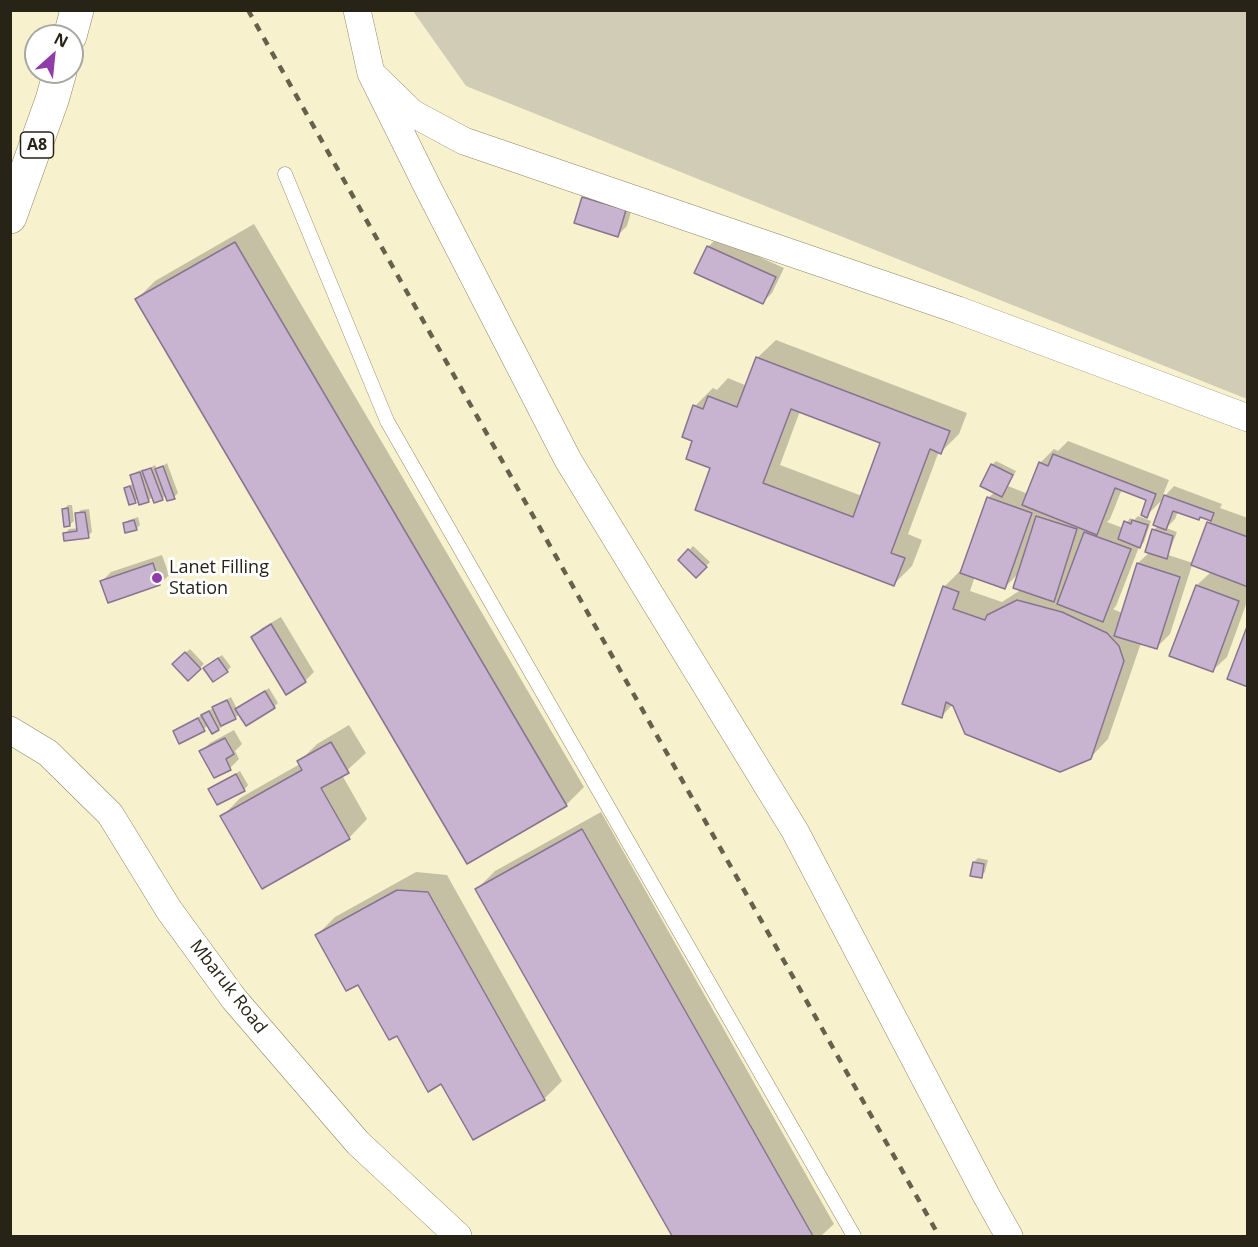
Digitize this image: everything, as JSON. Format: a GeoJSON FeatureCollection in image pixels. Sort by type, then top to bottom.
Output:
{"type":"FeatureCollection","features":[{"type":"Feature","properties":{"kind":"highway","name":"A8"},"geometry":{"type":"LineString","coordinates":[[10,217],[56,84]]}},
{"type":"Feature","properties":{"kind":"street"},"geometry":{"type":"LineString","coordinates":[[357,10],[371,73],[568,459],[795,831],[980,1185],[1010,1236]]}},
{"type":"Feature","properties":{"kind":"street"},"geometry":{"type":"LineString","coordinates":[[371,73],[412,113],[464,141],[958,310],[1248,418]]}},
{"type":"Feature","properties":{"kind":"street","name":"Mbaruk Road"},"geometry":{"type":"LineString","coordinates":[[10,730],[48,753],[110,814],[169,910],[234,999],[358,1143],[458,1236]]}},
{"type":"Feature","properties":{"kind":"lane"},"geometry":{"type":"LineString","coordinates":[[285,174],[387,421],[854,1236]]}},
{"type":"Feature","properties":{"kind":"shaded area"},"geometry":{"type":"Polygon","coordinates":[[[413,11],[1247,11],[1247,399],[466,86],[413,11]]]}},
{"type":"Feature","properties":{"kind":"building"},"geometry":{"type":"Polygon","coordinates":[[[582,197],[626,210],[618,237],[574,223],[582,197]]]}},
{"type":"Feature","properties":{"kind":"building"},"geometry":{"type":"Polygon","coordinates":[[[235,242],[567,806],[467,864],[135,299],[235,242]]]}},
{"type":"Feature","properties":{"kind":"building"},"geometry":{"type":"Polygon","coordinates":[[[707,246],[776,277],[763,304],[694,273],[707,246]]]}},
{"type":"Feature","properties":{"kind":"building"},"geometry":{"type":"Polygon","coordinates":[[[756,357],[950,431],[941,454],[930,449],[891,553],[905,558],[894,586],[695,510],[710,468],[686,459],[692,441],[682,437],[693,405],[703,409],[708,396],[737,407],[756,357]],[[791,409],[763,483],[853,517],[880,443],[791,409]]]}},
{"type":"Feature","properties":{"kind":"building"},"geometry":{"type":"Polygon","coordinates":[[[1053,454],[1156,494],[1147,518],[1141,515],[1146,500],[1115,488],[1097,535],[1022,505],[1039,462],[1048,466],[1053,454]]]}},
{"type":"Feature","properties":{"kind":"building"},"geometry":{"type":"Polygon","coordinates":[[[991,464],[1013,475],[1002,497],[980,486],[991,464]]]}},
{"type":"Feature","properties":{"kind":"building"},"geometry":{"type":"Polygon","coordinates":[[[163,466],[175,499],[167,501],[155,469],[163,466]]]}},
{"type":"Feature","properties":{"kind":"building"},"geometry":{"type":"Polygon","coordinates":[[[151,468],[163,500],[154,503],[142,471],[151,468]]]}},
{"type":"Feature","properties":{"kind":"building"},"geometry":{"type":"Polygon","coordinates":[[[140,472],[149,502],[139,505],[130,475],[140,472]]]}},
{"type":"Feature","properties":{"kind":"building"},"geometry":{"type":"Polygon","coordinates":[[[130,486],[136,503],[129,505],[124,488],[130,486]]]}},
{"type":"Feature","properties":{"kind":"building"},"geometry":{"type":"Polygon","coordinates":[[[1164,495],[1214,513],[1211,521],[1200,517],[1199,520],[1173,511],[1166,530],[1153,525],[1164,495]]]}},
{"type":"Feature","properties":{"kind":"building"},"geometry":{"type":"Polygon","coordinates":[[[987,497],[1032,513],[1005,589],[960,573],[987,497]]]}},
{"type":"Feature","properties":{"kind":"building"},"geometry":{"type":"Polygon","coordinates":[[[68,508],[70,526],[64,527],[62,509],[68,508]]]}},
{"type":"Feature","properties":{"kind":"building"},"geometry":{"type":"Polygon","coordinates":[[[85,512],[89,538],[64,541],[63,533],[77,531],[75,513],[85,512]]]}},
{"type":"Feature","properties":{"kind":"building"},"geometry":{"type":"Polygon","coordinates":[[[1036,516],[1077,529],[1054,602],[1013,588],[1036,516]]]}},
{"type":"Feature","properties":{"kind":"building"},"geometry":{"type":"Polygon","coordinates":[[[134,520],[137,530],[125,533],[123,523],[134,520]]]}},
{"type":"Feature","properties":{"kind":"building"},"geometry":{"type":"Polygon","coordinates":[[[1132,520],[1148,525],[1140,548],[1118,539],[1124,521],[1131,524],[1132,520]]]}},
{"type":"Feature","properties":{"kind":"building"},"geometry":{"type":"Polygon","coordinates":[[[1207,522],[1248,537],[1248,587],[1191,565],[1207,522]]]}},
{"type":"Feature","properties":{"kind":"building"},"geometry":{"type":"Polygon","coordinates":[[[1152,529],[1173,536],[1167,559],[1145,552],[1152,529]]]}},
{"type":"Feature","properties":{"kind":"building"},"geometry":{"type":"Polygon","coordinates":[[[1084,532],[1131,549],[1103,622],[1057,604],[1084,532]]]}},
{"type":"Feature","properties":{"kind":"building"},"geometry":{"type":"Polygon","coordinates":[[[688,549],[707,567],[696,578],[678,560],[688,549]]]}},
{"type":"Feature","properties":{"kind":"building"},"geometry":{"type":"Polygon","coordinates":[[[153,563],[160,585],[108,603],[100,581],[153,563]]]}},
{"type":"Feature","properties":{"kind":"building"},"geometry":{"type":"Polygon","coordinates":[[[1137,563],[1180,577],[1157,649],[1114,636],[1137,563]]]}},
{"type":"Feature","properties":{"kind":"building"},"geometry":{"type":"Polygon","coordinates":[[[1196,585],[1239,601],[1213,672],[1169,656],[1196,585]]]}},
{"type":"Feature","properties":{"kind":"building"},"geometry":{"type":"Polygon","coordinates":[[[943,586],[959,592],[953,609],[985,620],[987,615],[1017,600],[1062,612],[1107,633],[1119,646],[1124,661],[1091,759],[1060,772],[965,734],[953,706],[946,702],[942,718],[902,704],[943,586]]]}},
{"type":"Feature","properties":{"kind":"building"},"geometry":{"type":"Polygon","coordinates":[[[271,624],[306,682],[286,695],[251,637],[271,624]]]}},
{"type":"Feature","properties":{"kind":"building"},"geometry":{"type":"Polygon","coordinates":[[[1248,624],[1248,687],[1227,679],[1248,624]]]}},
{"type":"Feature","properties":{"kind":"building"},"geometry":{"type":"Polygon","coordinates":[[[185,652],[201,669],[188,681],[172,664],[185,652]]]}},
{"type":"Feature","properties":{"kind":"building"},"geometry":{"type":"Polygon","coordinates":[[[218,658],[228,672],[213,682],[203,668],[218,658]]]}},
{"type":"Feature","properties":{"kind":"building"},"geometry":{"type":"Polygon","coordinates":[[[265,691],[275,708],[246,726],[235,709],[265,691]]]}},
{"type":"Feature","properties":{"kind":"building"},"geometry":{"type":"Polygon","coordinates":[[[227,700],[236,719],[221,726],[212,707],[227,700]]]}},
{"type":"Feature","properties":{"kind":"building"},"geometry":{"type":"Polygon","coordinates":[[[209,711],[219,730],[212,734],[201,715],[209,711]]]}},
{"type":"Feature","properties":{"kind":"building"},"geometry":{"type":"Polygon","coordinates":[[[198,718],[205,731],[179,744],[173,731],[198,718]]]}},
{"type":"Feature","properties":{"kind":"building"},"geometry":{"type":"Polygon","coordinates":[[[225,738],[234,754],[226,759],[231,770],[214,778],[199,751],[225,738]]]}},
{"type":"Feature","properties":{"kind":"building"},"geometry":{"type":"Polygon","coordinates":[[[331,742],[349,773],[321,788],[350,839],[262,889],[220,816],[302,770],[297,761],[331,742]]]}},
{"type":"Feature","properties":{"kind":"building"},"geometry":{"type":"Polygon","coordinates":[[[236,774],[245,791],[217,805],[208,789],[236,774]]]}},
{"type":"Feature","properties":{"kind":"building"},"geometry":{"type":"Polygon","coordinates":[[[582,829],[813,1236],[672,1236],[475,889],[582,829]]]}},
{"type":"Feature","properties":{"kind":"building"},"geometry":{"type":"Polygon","coordinates":[[[973,862],[984,864],[982,878],[970,876],[973,862]]]}},
{"type":"Feature","properties":{"kind":"building"},"geometry":{"type":"Polygon","coordinates":[[[397,890],[428,892],[545,1100],[473,1140],[441,1084],[428,1092],[397,1036],[389,1040],[358,985],[346,991],[315,935],[397,890]]]}},
{"type":"Feature","properties":{"kind":"railway"},"geometry":{"type":"LineString","coordinates":[[248,10],[939,1236]]}},
{"type":"Feature","properties":{"kind":"place","name":"Lanet Filling Station"},"geometry":{"type":"Point","coordinates":[157,578]}}]}
